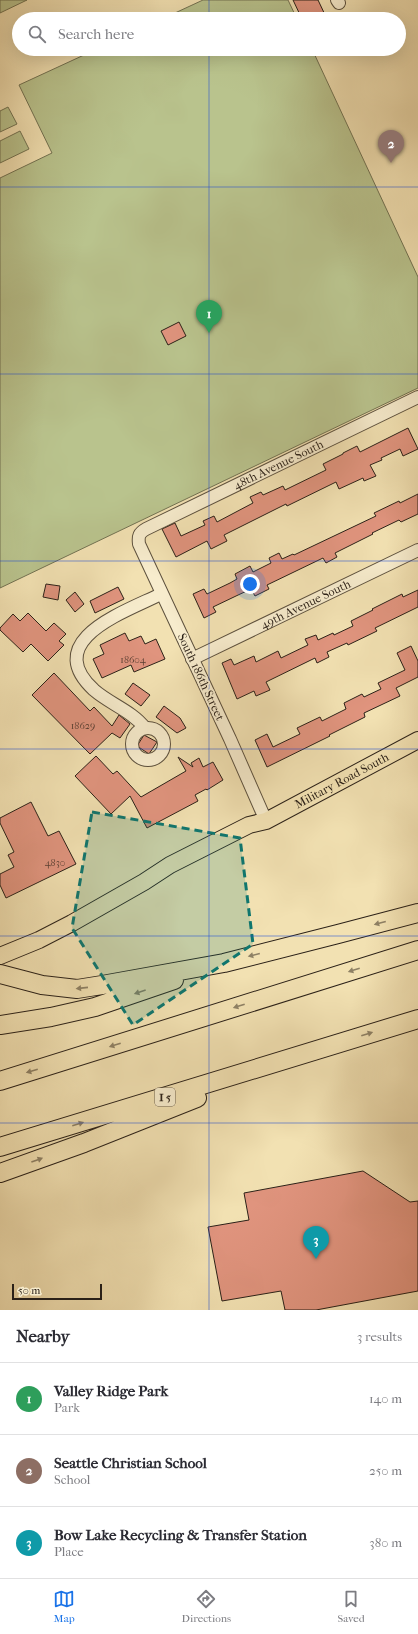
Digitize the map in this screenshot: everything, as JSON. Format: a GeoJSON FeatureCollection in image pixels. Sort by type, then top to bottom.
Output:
{"type":"FeatureCollection","features":[{"type":"Feature","properties":{"kind":"highway"},"geometry":{"type":"LineString","coordinates":[[0,974],[42,985],[77,989],[216,964],[418,913]]}},
{"type":"Feature","properties":{"kind":"highway"},"geometry":{"type":"LineString","coordinates":[[0,1081],[418,950]]}},
{"type":"Feature","properties":{"kind":"highway"},"geometry":{"type":"LineString","coordinates":[[0,1025],[51,1017],[95,1007],[216,964]]}},
{"type":"Feature","properties":{"kind":"highway","name":"I 5"},"geometry":{"type":"LineString","coordinates":[[0,1147],[418,1019]]}},
{"type":"Feature","properties":{"kind":"highway"},"geometry":{"type":"LineString","coordinates":[[0,1173],[84,1143],[330,1046]]}},
{"type":"Feature","properties":{"kind":"main road","name":"Military Road South"},"geometry":{"type":"LineString","coordinates":[[0,956],[39,940],[144,882],[176,874],[220,852],[256,833],[266,821],[418,740]]}},
{"type":"Feature","properties":{"kind":"street","name":"48th Avenue South"},"geometry":{"type":"LineString","coordinates":[[140,534],[146,528],[418,397]]}},
{"type":"Feature","properties":{"kind":"street","name":"South 186th Street"},"geometry":{"type":"LineString","coordinates":[[140,534],[139,544],[161,594],[230,739],[266,821]]}},
{"type":"Feature","properties":{"kind":"street","name":"49th Avenue South"},"geometry":{"type":"LineString","coordinates":[[192,659],[418,550]]}},
{"type":"Feature","properties":{"kind":"street"},"geometry":{"type":"LineString","coordinates":[[145,728],[138,719],[94,690],[81,674],[76,664],[76,653],[85,637],[102,624],[161,594]]}},
{"type":"Feature","properties":{"kind":"highlighted area"},"geometry":{"type":"Polygon","coordinates":[[[92,812],[240,838],[253,944],[133,1025],[72,928],[92,812]]]}},
{"type":"Feature","properties":{"kind":"green space"},"geometry":{"type":"Polygon","coordinates":[[[0,0],[27,0],[0,13],[0,0]]]}},
{"type":"Feature","properties":{"kind":"green space"},"geometry":{"type":"Polygon","coordinates":[[[203,0],[288,0],[294,12],[177,12],[203,0]]]}},
{"type":"Feature","properties":{"kind":"green space"},"geometry":{"type":"Polygon","coordinates":[[[82,56],[315,56],[418,277],[418,388],[0,588],[0,178],[52,153],[19,85],[82,56]]]}},
{"type":"Feature","properties":{"kind":"green space"},"geometry":{"type":"Polygon","coordinates":[[[8,107],[17,124],[0,132],[0,111],[8,107]]]}},
{"type":"Feature","properties":{"kind":"green space"},"geometry":{"type":"Polygon","coordinates":[[[20,131],[29,149],[0,163],[0,141],[20,131]]]}},
{"type":"Feature","properties":{"kind":"building"},"geometry":{"type":"Polygon","coordinates":[[[293,0],[318,0],[324,12],[299,12],[293,0]]]}},
{"type":"Feature","properties":{"kind":"building"},"geometry":{"type":"Polygon","coordinates":[[[179,322],[186,336],[168,345],[161,331],[179,322]]]}},
{"type":"Feature","properties":{"kind":"building"},"geometry":{"type":"Polygon","coordinates":[[[408,428],[418,449],[403,456],[400,449],[381,458],[382,460],[370,465],[376,476],[364,481],[363,478],[339,489],[336,482],[287,506],[286,504],[224,535],[227,541],[211,549],[207,541],[176,557],[162,529],[175,523],[181,536],[205,525],[203,521],[214,516],[217,522],[253,503],[250,497],[261,492],[263,495],[283,486],[285,490],[326,470],[323,464],[343,453],[357,446],[360,452],[408,428]]]}},
{"type":"Feature","properties":{"kind":"building"},"geometry":{"type":"Polygon","coordinates":[[[418,494],[418,514],[401,522],[399,520],[372,533],[373,534],[335,553],[337,557],[326,563],[323,558],[267,585],[269,589],[255,596],[251,589],[213,607],[216,612],[204,618],[193,594],[204,589],[207,594],[237,579],[235,574],[250,566],[253,572],[271,563],[269,558],[279,553],[282,559],[293,554],[294,555],[376,516],[374,513],[418,494]]]}},
{"type":"Feature","properties":{"kind":"building"},"geometry":{"type":"Polygon","coordinates":[[[46,584],[60,586],[58,600],[43,597],[46,584]]]}},
{"type":"Feature","properties":{"kind":"building"},"geometry":{"type":"Polygon","coordinates":[[[118,587],[124,599],[95,613],[90,601],[118,587]]]}},
{"type":"Feature","properties":{"kind":"building"},"geometry":{"type":"Polygon","coordinates":[[[418,590],[418,607],[375,628],[377,631],[348,645],[347,643],[327,652],[329,657],[317,663],[315,658],[266,682],[270,690],[256,696],[254,691],[237,699],[222,663],[231,659],[234,665],[254,656],[256,662],[278,651],[281,658],[308,645],[305,639],[316,635],[318,640],[333,633],[334,635],[353,626],[351,621],[373,610],[372,609],[402,594],[403,597],[418,590]]]}},
{"type":"Feature","properties":{"kind":"building"},"geometry":{"type":"Polygon","coordinates":[[[75,592],[84,604],[75,612],[66,600],[75,592]]]}},
{"type":"Feature","properties":{"kind":"building"},"geometry":{"type":"Polygon","coordinates":[[[28,613],[46,631],[54,623],[66,634],[59,641],[64,645],[48,661],[31,644],[23,652],[0,630],[0,628],[13,614],[20,621],[28,613]]]}},
{"type":"Feature","properties":{"kind":"building"},"geometry":{"type":"Polygon","coordinates":[[[125,633],[129,641],[141,636],[145,644],[156,639],[165,659],[134,672],[131,665],[102,678],[93,659],[104,654],[100,645],[125,633]]]}},
{"type":"Feature","properties":{"kind":"building"},"geometry":{"type":"Polygon","coordinates":[[[411,646],[418,661],[418,677],[396,688],[400,696],[364,713],[365,717],[329,735],[330,736],[267,767],[255,740],[267,734],[273,747],[300,734],[297,728],[320,717],[322,721],[346,709],[344,703],[362,694],[364,697],[381,689],[378,683],[405,670],[397,653],[411,646]]]}},
{"type":"Feature","properties":{"kind":"building"},"geometry":{"type":"Polygon","coordinates":[[[54,673],[90,711],[94,707],[112,726],[119,715],[130,724],[120,738],[112,733],[90,754],[32,695],[54,673]]]}},
{"type":"Feature","properties":{"kind":"building"},"geometry":{"type":"Polygon","coordinates":[[[133,683],[150,695],[141,706],[125,694],[133,683]]]}},
{"type":"Feature","properties":{"kind":"building"},"geometry":{"type":"Polygon","coordinates":[[[164,706],[180,718],[186,728],[177,733],[156,717],[164,706]]]}},
{"type":"Feature","properties":{"kind":"building"},"geometry":{"type":"Polygon","coordinates":[[[144,735],[157,742],[149,754],[137,746],[144,735]]]}},
{"type":"Feature","properties":{"kind":"building"},"geometry":{"type":"Polygon","coordinates":[[[96,756],[113,774],[117,771],[141,797],[186,771],[178,757],[193,767],[191,763],[199,758],[203,767],[213,762],[223,780],[207,790],[206,789],[195,795],[198,801],[147,828],[130,796],[111,814],[75,776],[96,756]]]}},
{"type":"Feature","properties":{"kind":"building"},"geometry":{"type":"Polygon","coordinates":[[[31,802],[48,836],[59,831],[76,864],[6,898],[0,885],[0,874],[14,867],[8,855],[14,852],[0,823],[0,818],[31,802]]]}},
{"type":"Feature","properties":{"kind":"building"},"geometry":{"type":"Polygon","coordinates":[[[363,1171],[410,1202],[418,1201],[418,1291],[316,1310],[285,1310],[281,1291],[222,1301],[208,1227],[249,1220],[244,1193],[363,1171]]]}},
{"type":"Feature","properties":{"kind":"place","name":"Seattle Christian School"},"geometry":{"type":"Point","coordinates":[391,163]}},
{"type":"Feature","properties":{"kind":"place","name":"Valley Ridge Park"},"geometry":{"type":"Point","coordinates":[209,333]}},
{"type":"Feature","properties":{"kind":"place","name":"Bow Lake Recycling & Transfer Station"},"geometry":{"type":"Point","coordinates":[316,1259]}}]}
